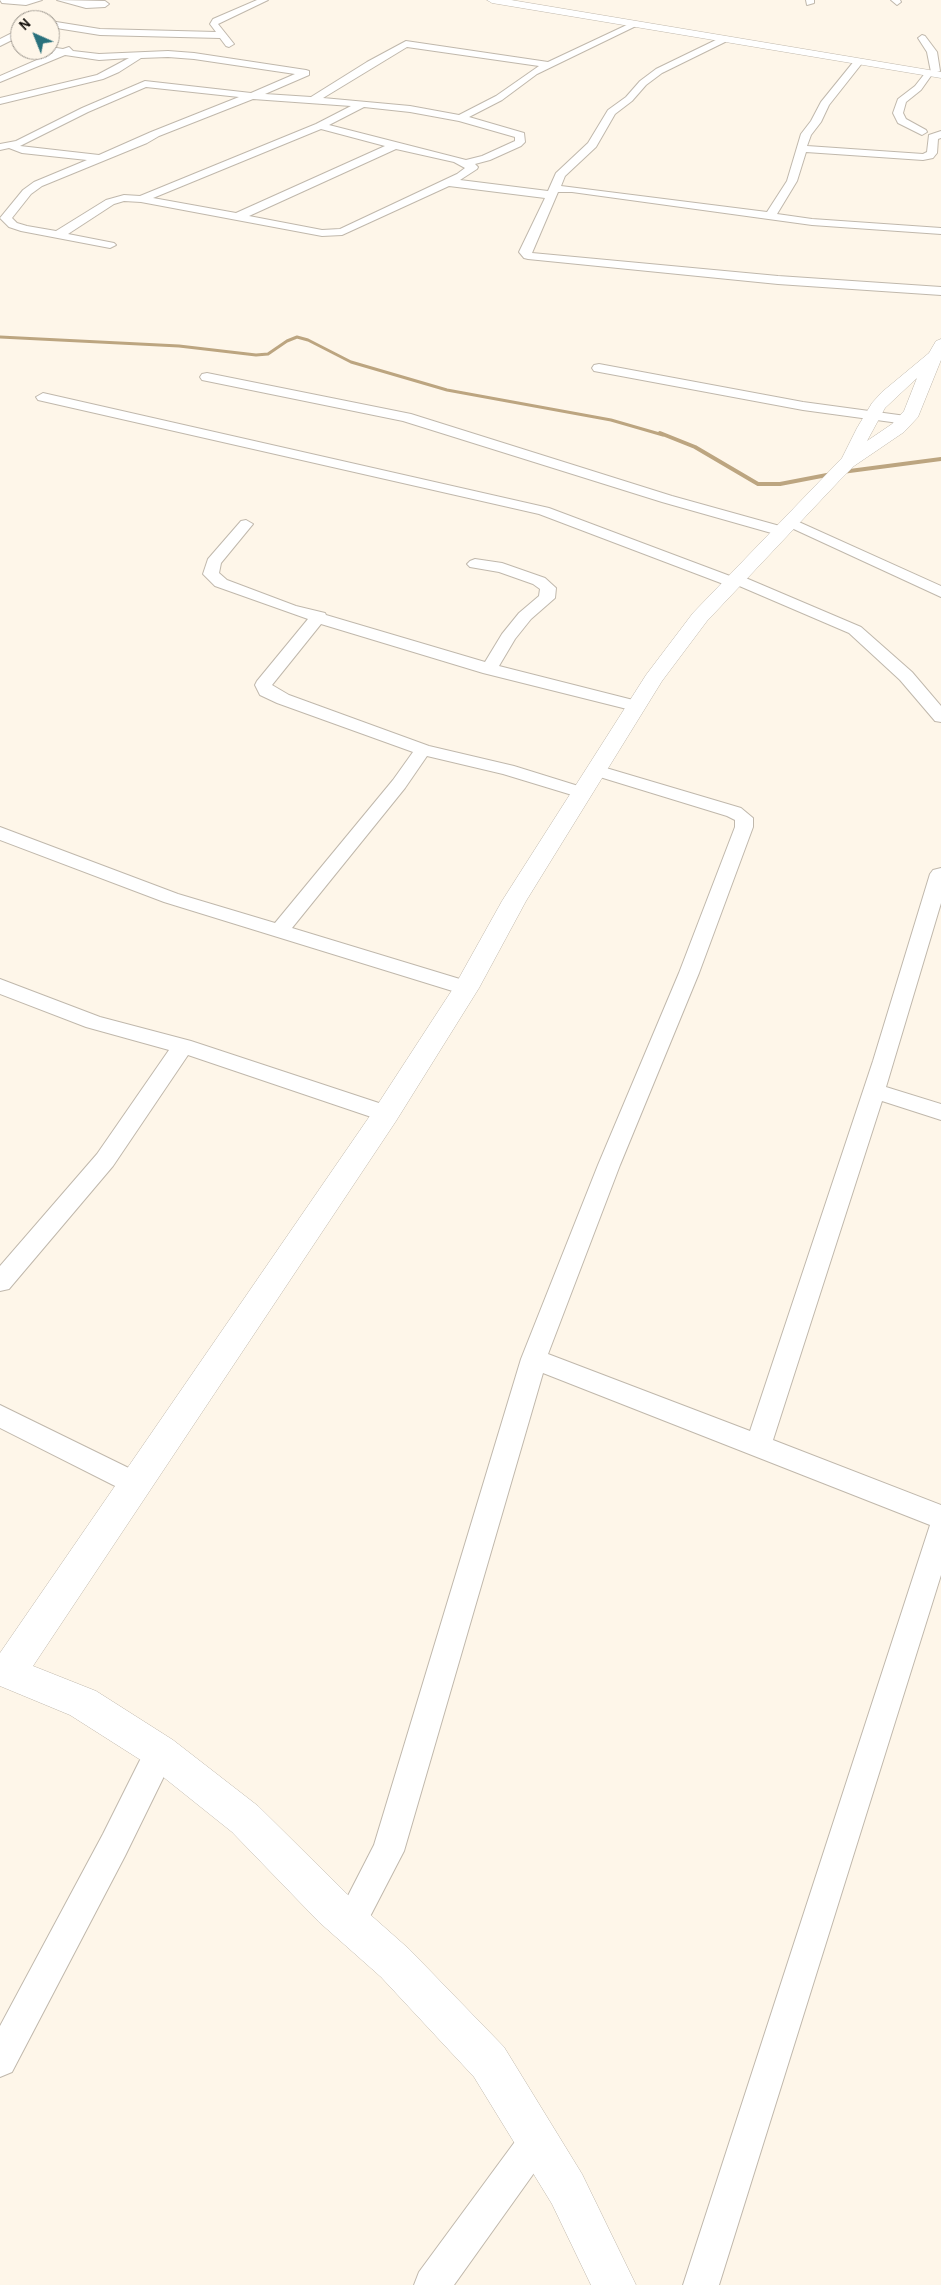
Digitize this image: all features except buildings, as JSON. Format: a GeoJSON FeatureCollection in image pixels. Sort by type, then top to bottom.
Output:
{"type":"FeatureCollection","features":[{"type":"Feature","properties":{"kind":"street"},"geometry":{"type":"LineString","coordinates":[[2,1],[26,2],[38,0]]}},
{"type":"Feature","properties":{"kind":"street"},"geometry":{"type":"LineString","coordinates":[[61,0],[86,5],[105,4]]}},
{"type":"Feature","properties":{"kind":"street"},"geometry":{"type":"LineString","coordinates":[[224,60],[231,46],[214,24],[216,21],[264,0]]}},
{"type":"Feature","properties":{"kind":"street"},"geometry":{"type":"LineString","coordinates":[[492,0],[722,40],[936,73]]}},
{"type":"Feature","properties":{"kind":"street"},"geometry":{"type":"LineString","coordinates":[[506,0],[936,73]]}},
{"type":"Feature","properties":{"kind":"street"},"geometry":{"type":"LineString","coordinates":[[460,118],[499,98],[534,72],[634,24]]}},
{"type":"Feature","properties":{"kind":"street"},"geometry":{"type":"LineString","coordinates":[[0,79],[64,52],[100,32],[107,25]]}},
{"type":"Feature","properties":{"kind":"street"},"geometry":{"type":"LineString","coordinates":[[60,26],[100,32],[222,35]]}},
{"type":"Feature","properties":{"kind":"street"},"geometry":{"type":"LineString","coordinates":[[165,35],[171,46],[168,54]]}},
{"type":"Feature","properties":{"kind":"street"},"geometry":{"type":"LineString","coordinates":[[922,38],[932,52],[936,73]]}},
{"type":"Feature","properties":{"kind":"street"},"geometry":{"type":"LineString","coordinates":[[722,40],[675,62],[643,83],[629,99],[611,112],[592,145],[560,175],[525,252],[528,256],[778,280],[941,291]]}},
{"type":"Feature","properties":{"kind":"street"},"geometry":{"type":"LineString","coordinates":[[314,100],[370,64],[406,44],[551,65]]}},
{"type":"Feature","properties":{"kind":"street"},"geometry":{"type":"LineString","coordinates":[[60,51],[86,56],[137,57],[168,54],[224,60],[306,73],[38,184],[28,192],[6,218],[14,225],[25,229],[110,245]]}},
{"type":"Feature","properties":{"kind":"street"},"geometry":{"type":"LineString","coordinates":[[0,101],[100,77],[137,57]]}},
{"type":"Feature","properties":{"kind":"street"},"geometry":{"type":"LineString","coordinates":[[770,216],[792,181],[806,134],[816,122],[824,104],[858,62]]}},
{"type":"Feature","properties":{"kind":"street"},"geometry":{"type":"LineString","coordinates":[[922,132],[902,121],[898,113],[901,102],[936,73]]}},
{"type":"Feature","properties":{"kind":"street"},"geometry":{"type":"LineString","coordinates":[[100,77],[252,96],[410,109],[460,118],[520,134],[520,142],[517,144],[486,158],[468,163]]}},
{"type":"Feature","properties":{"kind":"street"},"geometry":{"type":"LineString","coordinates":[[0,147],[12,146],[145,84]]}},
{"type":"Feature","properties":{"kind":"street"},"geometry":{"type":"LineString","coordinates":[[141,199],[320,126],[364,104]]}},
{"type":"Feature","properties":{"kind":"street"},"geometry":{"type":"LineString","coordinates":[[58,235],[110,202],[124,198],[141,199],[322,232],[342,232],[447,182],[473,167],[468,163],[332,131],[320,126]]}},
{"type":"Feature","properties":{"kind":"street"},"geometry":{"type":"LineString","coordinates":[[801,149],[923,157],[930,156],[932,153],[933,136],[941,134]]}},
{"type":"Feature","properties":{"kind":"street"},"geometry":{"type":"LineString","coordinates":[[12,146],[22,150],[74,157],[102,158]]}},
{"type":"Feature","properties":{"kind":"street"},"geometry":{"type":"LineString","coordinates":[[238,217],[394,146]]}},
{"type":"Feature","properties":{"kind":"street"},"geometry":{"type":"LineString","coordinates":[[447,182],[846,225],[941,231]]}},
{"type":"Feature","properties":{"kind":"street"},"geometry":{"type":"LineString","coordinates":[[841,470],[872,415],[888,395],[938,349]]}},
{"type":"Feature","properties":{"kind":"street"},"geometry":{"type":"LineString","coordinates":[[614,2285],[567,2189],[489,2062],[395,1963],[350,1923],[245,1819],[160,1752],[83,1703],[5,1670],[136,1484],[386,1114],[466,988],[514,901],[635,706],[695,623],[733,580],[841,470],[906,420],[916,406],[938,349]]}},
{"type":"Feature","properties":{"kind":"street"},"geometry":{"type":"LineString","coordinates":[[599,368],[723,392],[906,420]]}},
{"type":"Feature","properties":{"kind":"street"},"geometry":{"type":"LineString","coordinates":[[207,377],[406,417],[668,499],[786,527],[941,592]]}},
{"type":"Feature","properties":{"kind":"street"},"geometry":{"type":"LineString","coordinates":[[43,397],[544,511],[733,580],[855,630],[906,676],[941,717]]}},
{"type":"Feature","properties":{"kind":"street"},"geometry":{"type":"LineString","coordinates":[[246,524],[213,562],[211,574],[221,584],[290,609],[319,616],[489,669],[635,706]]}},
{"type":"Feature","properties":{"kind":"street"},"geometry":{"type":"LineString","coordinates":[[475,564],[502,568],[539,581],[548,588],[546,598],[526,616],[508,637],[489,669]]}},
{"type":"Feature","properties":{"kind":"street"},"geometry":{"type":"LineString","coordinates":[[319,616],[263,685],[266,690],[283,699],[423,750],[508,770],[582,793]]}},
{"type":"Feature","properties":{"kind":"street"},"geometry":{"type":"LineString","coordinates":[[279,931],[399,784],[423,750]]}},
{"type":"Feature","properties":{"kind":"street"},"geometry":{"type":"LineString","coordinates":[[350,1923],[388,1851],[534,1359],[609,1165],[689,973],[744,827],[744,818],[734,812],[596,770]]}},
{"type":"Feature","properties":{"kind":"street"},"geometry":{"type":"LineString","coordinates":[[0,833],[172,898],[466,988]]}},
{"type":"Feature","properties":{"kind":"street"},"geometry":{"type":"LineString","coordinates":[[758,1446],[874,1091],[940,874]]}},
{"type":"Feature","properties":{"kind":"street"},"geometry":{"type":"LineString","coordinates":[[0,986],[93,1022],[183,1046],[386,1114]]}},
{"type":"Feature","properties":{"kind":"street"},"geometry":{"type":"LineString","coordinates":[[0,1282],[105,1160],[183,1046]]}},
{"type":"Feature","properties":{"kind":"street"},"geometry":{"type":"LineString","coordinates":[[874,1091],[941,1112]]}},
{"type":"Feature","properties":{"kind":"street"},"geometry":{"type":"LineString","coordinates":[[534,1359],[941,1517]]}},
{"type":"Feature","properties":{"kind":"street"},"geometry":{"type":"LineString","coordinates":[[0,1416],[136,1484]]}},
{"type":"Feature","properties":{"kind":"street"},"geometry":{"type":"LineString","coordinates":[[701,2285],[941,1531]]}},
{"type":"Feature","properties":{"kind":"street"},"geometry":{"type":"LineString","coordinates":[[0,2060],[114,1845],[160,1752]]}},
{"type":"Feature","properties":{"kind":"street"},"geometry":{"type":"LineString","coordinates":[[432,2285],[537,2140]]}},
{"type":"Feature","properties":{"kind":"waterway"},"geometry":{"type":"LineString","coordinates":[[0,337],[179,346],[256,355],[268,354],[287,341],[297,337],[308,340],[351,362],[447,390],[611,420],[663,435]]}},
{"type":"Feature","properties":{"kind":"waterway"},"geometry":{"type":"LineString","coordinates":[[660,433],[695,447],[758,484],[780,484],[832,474]]}},
{"type":"Feature","properties":{"kind":"waterway"},"geometry":{"type":"LineString","coordinates":[[842,472],[941,459]]}}]}
